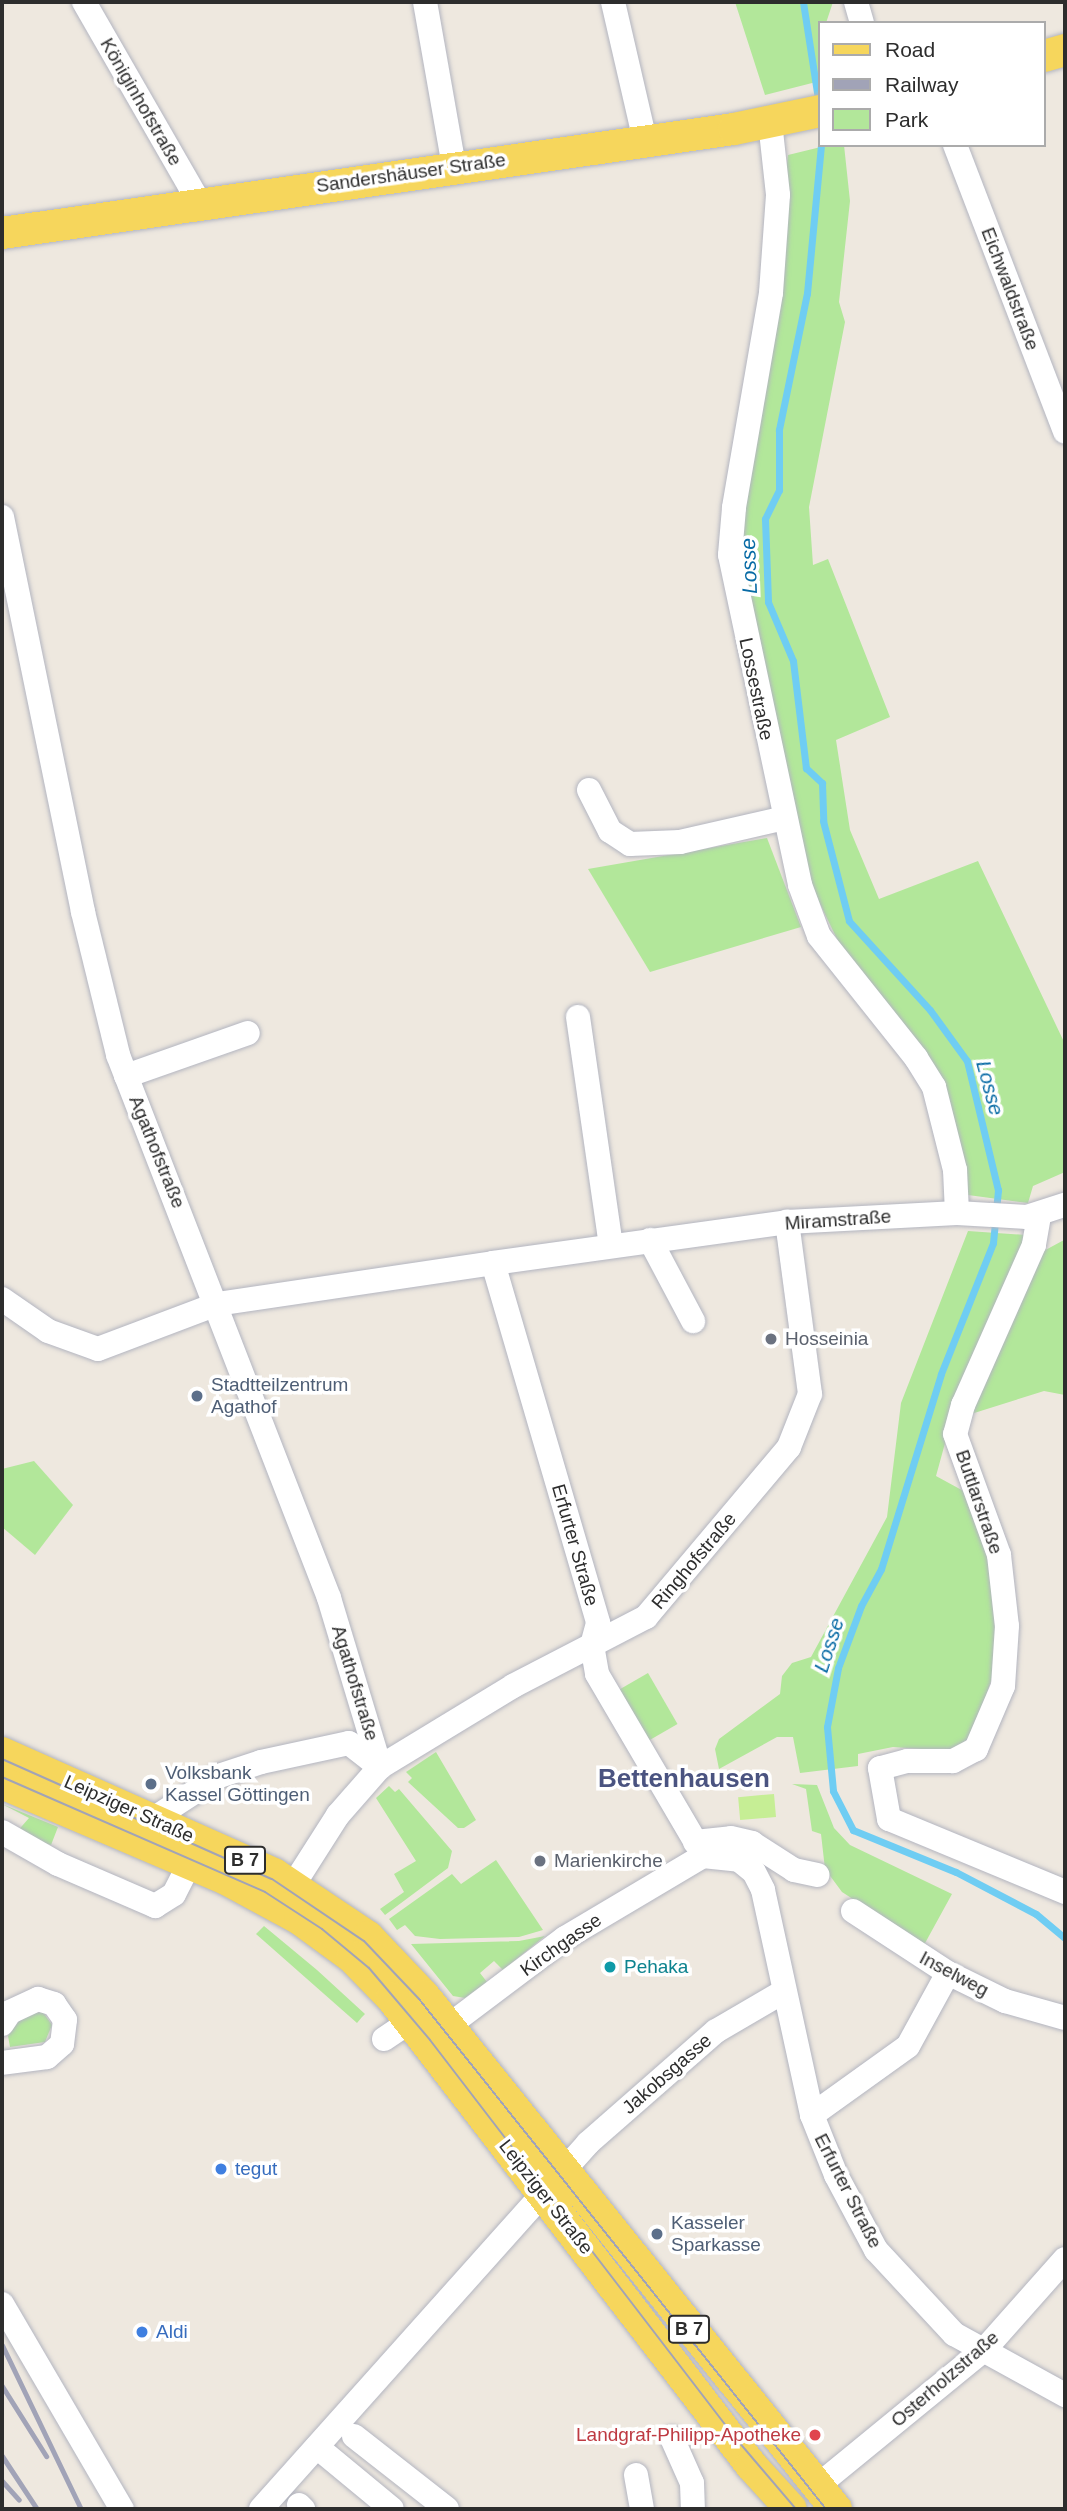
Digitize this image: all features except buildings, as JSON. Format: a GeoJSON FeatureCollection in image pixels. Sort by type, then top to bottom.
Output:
{"type":"FeatureCollection","features":[{"type":"Feature","properties":{"kind":"main road"},"geometry":{"type":"LineString","coordinates":[[1046,55],[1065,50]]}},
{"type":"Feature","properties":{"kind":"main road","name":"Sandershäuser Straße"},"geometry":{"type":"LineString","coordinates":[[2,233],[199,202],[645,141],[777,121],[818,111]]}},
{"type":"Feature","properties":{"kind":"main road","name":"Leipziger Straße"},"geometry":{"type":"LineString","coordinates":[[2,1753],[153,1819],[286,1895],[352,1957],[417,2033],[553,2182],[744,2455],[791,2509]]}},
{"type":"Feature","properties":{"kind":"main road","name":"Leipziger Straße"},"geometry":{"type":"LineString","coordinates":[[2,1783],[190,1862],[286,1895]]}},
{"type":"Feature","properties":{"kind":"main road","name":"B 7"},"geometry":{"type":"LineString","coordinates":[[553,2182],[825,2499]]}},
{"type":"Feature","properties":{"kind":"main road"},"geometry":{"type":"LineString","coordinates":[[791,2509],[825,2499]]}},
{"type":"Feature","properties":{"kind":"street","name":"Königinhofstraße"},"geometry":{"type":"LineString","coordinates":[[84,2],[199,202]]}},
{"type":"Feature","properties":{"kind":"street"},"geometry":{"type":"LineString","coordinates":[[425,2],[454,167]]}},
{"type":"Feature","properties":{"kind":"street"},"geometry":{"type":"LineString","coordinates":[[613,2],[645,141]]}},
{"type":"Feature","properties":{"kind":"street"},"geometry":{"type":"LineString","coordinates":[[856,2],[861,21]]}},
{"type":"Feature","properties":{"kind":"street","name":"Lossestraße"},"geometry":{"type":"LineString","coordinates":[[777,121],[778,195],[771,293],[730,555],[800,885],[818,936],[916,1058],[934,1087],[963,1213]]}},
{"type":"Feature","properties":{"kind":"street","name":"Eichwaldstraße"},"geometry":{"type":"LineString","coordinates":[[956,147],[1065,432]]}},
{"type":"Feature","properties":{"kind":"street","name":"Agathofstraße"},"geometry":{"type":"LineString","coordinates":[[2,517],[83,912],[126,1076],[330,1598],[380,1767]]}},
{"type":"Feature","properties":{"kind":"street"},"geometry":{"type":"LineString","coordinates":[[589,790],[610,831],[630,844],[680,842],[785,818]]}},
{"type":"Feature","properties":{"kind":"street"},"geometry":{"type":"LineString","coordinates":[[578,1017],[611,1246]]}},
{"type":"Feature","properties":{"kind":"street"},"geometry":{"type":"LineString","coordinates":[[126,1076],[248,1033]]}},
{"type":"Feature","properties":{"kind":"street","name":"Miramstraße"},"geometry":{"type":"LineString","coordinates":[[2,1299],[48,1331],[98,1349],[217,1304],[788,1222],[963,1213],[1033,1217],[1065,1205]]}},
{"type":"Feature","properties":{"kind":"street","name":"Buttlarstraße"},"geometry":{"type":"LineString","coordinates":[[1033,1217],[1034,1245],[963,1405],[955,1434],[999,1555],[1007,1626],[1003,1686],[976,1749],[953,1761],[907,1761],[880,1768],[889,1819],[1065,1892]]}},
{"type":"Feature","properties":{"kind":"street","name":"Ringhofstraße"},"geometry":{"type":"LineString","coordinates":[[286,1895],[338,1815],[380,1767],[513,1686],[592,1650],[653,1610],[789,1447],[810,1394],[788,1222]]}},
{"type":"Feature","properties":{"kind":"street"},"geometry":{"type":"LineString","coordinates":[[650,1240],[693,1321]]}},
{"type":"Feature","properties":{"kind":"street","name":"Erfurter Straße"},"geometry":{"type":"LineString","coordinates":[[493,1263],[598,1623],[592,1650],[597,1674],[699,1849],[739,1860],[754,1872],[763,1890],[783,1992],[812,2115],[836,2175],[876,2250],[954,2333],[1065,2395]]}},
{"type":"Feature","properties":{"kind":"street"},"geometry":{"type":"LineString","coordinates":[[153,1819],[219,1776],[261,1762],[349,1743],[380,1767]]}},
{"type":"Feature","properties":{"kind":"street"},"geometry":{"type":"LineString","coordinates":[[2,1832],[58,1864],[155,1906],[174,1894],[190,1862]]}},
{"type":"Feature","properties":{"kind":"street"},"geometry":{"type":"LineString","coordinates":[[699,1849],[731,1838],[752,1843],[794,1870],[817,1875]]}},
{"type":"Feature","properties":{"kind":"street","name":"Kirchgasse"},"geometry":{"type":"LineString","coordinates":[[417,2033],[699,1849]]}},
{"type":"Feature","properties":{"kind":"street","name":"Inselweg"},"geometry":{"type":"LineString","coordinates":[[853,1911],[948,1973],[1005,2001],[1065,2018]]}},
{"type":"Feature","properties":{"kind":"street"},"geometry":{"type":"LineString","coordinates":[[812,2115],[908,2046],[948,1973]]}},
{"type":"Feature","properties":{"kind":"street","name":"Jakobsgasse"},"geometry":{"type":"LineString","coordinates":[[261,2509],[588,2143],[716,2031],[783,1992]]}},
{"type":"Feature","properties":{"kind":"street"},"geometry":{"type":"LineString","coordinates":[[2,2024],[10,2012],[38,1999],[54,2004],[65,2020],[62,2044],[47,2057],[2,2063]]}},
{"type":"Feature","properties":{"kind":"street","name":"Osterholzstraße"},"geometry":{"type":"LineString","coordinates":[[825,2499],[985,2349],[1065,2259]]}},
{"type":"Feature","properties":{"kind":"street"},"geometry":{"type":"LineString","coordinates":[[2,2304],[122,2509]]}},
{"type":"Feature","properties":{"kind":"street"},"geometry":{"type":"LineString","coordinates":[[354,2436],[447,2509]]}},
{"type":"Feature","properties":{"kind":"street"},"geometry":{"type":"LineString","coordinates":[[672,2438],[692,2483],[693,2509]]}},
{"type":"Feature","properties":{"kind":"street"},"geometry":{"type":"LineString","coordinates":[[317,2447],[392,2509]]}},
{"type":"Feature","properties":{"kind":"street"},"geometry":{"type":"LineString","coordinates":[[636,2475],[642,2509]]}},
{"type":"Feature","properties":{"kind":"green space"},"geometry":{"type":"Polygon","coordinates":[[[735,2],[833,2],[827,21],[818,21],[818,82],[765,95],[735,2]]]}},
{"type":"Feature","properties":{"kind":"green space"},"geometry":{"type":"Polygon","coordinates":[[[821,147],[844,147],[850,201],[839,302],[845,322],[809,507],[813,565],[828,559],[890,717],[836,740],[850,830],[879,899],[978,861],[1065,1044],[1065,1172],[1033,1186],[1028,1203],[968,1195],[941,1083],[850,966],[809,881],[739,554],[788,155],[821,147]]]}},
{"type":"Feature","properties":{"kind":"green space"},"geometry":{"type":"Polygon","coordinates":[[[767,838],[801,927],[650,972],[588,869],[767,838]]]}},
{"type":"Feature","properties":{"kind":"green space"},"geometry":{"type":"Polygon","coordinates":[[[968,1231],[1026,1235],[947,1436],[936,1476],[969,1494],[987,1545],[998,1659],[973,1736],[950,1751],[893,1747],[858,1754],[858,1766],[800,1773],[793,1737],[777,1737],[719,1769],[715,1749],[719,1739],[780,1694],[782,1676],[792,1663],[811,1657],[887,1517],[901,1403],[968,1231]]]}},
{"type":"Feature","properties":{"kind":"green space"},"geometry":{"type":"Polygon","coordinates":[[[1064,1240],[1065,1395],[1044,1391],[971,1414],[1038,1254],[1064,1240]]]}},
{"type":"Feature","properties":{"kind":"green space"},"geometry":{"type":"Polygon","coordinates":[[[34,1461],[73,1505],[35,1555],[2,1527],[2,1469],[34,1461]]]}},
{"type":"Feature","properties":{"kind":"green space"},"geometry":{"type":"Polygon","coordinates":[[[648,1673],[678,1724],[645,1743],[616,1692],[648,1673]]]}},
{"type":"Feature","properties":{"kind":"green space"},"geometry":{"type":"Polygon","coordinates":[[[436,1752],[476,1820],[464,1828],[458,1828],[408,1782],[412,1778],[406,1772],[436,1752]]]}},
{"type":"Feature","properties":{"kind":"green space"},"geometry":{"type":"Polygon","coordinates":[[[792,1784],[817,1785],[834,1828],[850,1845],[952,1894],[924,1945],[842,1892],[825,1869],[821,1834],[812,1831],[806,1789],[792,1784]]]}},
{"type":"Feature","properties":{"kind":"green space"},"geometry":{"type":"Polygon","coordinates":[[[389,1786],[395,1792],[399,1789],[452,1851],[448,1868],[385,1915],[380,1909],[404,1892],[394,1874],[416,1861],[376,1798],[389,1786]]]}},
{"type":"Feature","properties":{"kind":"green space"},"geometry":{"type":"Polygon","coordinates":[[[774,1794],[776,1817],[740,1820],[738,1797],[774,1794]]]}},
{"type":"Feature","properties":{"kind":"green space"},"geometry":{"type":"Polygon","coordinates":[[[2,1804],[58,1827],[51,1845],[15,1834],[29,1818],[2,1804]]]}},
{"type":"Feature","properties":{"kind":"green space"},"geometry":{"type":"Polygon","coordinates":[[[496,1860],[543,1930],[519,1937],[440,1939],[415,1936],[405,1925],[397,1930],[389,1919],[452,1874],[461,1884],[496,1860]]]}},
{"type":"Feature","properties":{"kind":"green space"},"geometry":{"type":"Polygon","coordinates":[[[264,1926],[365,2014],[357,2023],[256,1934],[264,1926]]]}},
{"type":"Feature","properties":{"kind":"green space"},"geometry":{"type":"Polygon","coordinates":[[[545,1936],[503,1970],[494,1961],[480,1973],[487,1982],[465,1998],[453,1996],[411,1944],[519,1941],[545,1936]]]}},
{"type":"Feature","properties":{"kind":"green space"},"geometry":{"type":"Polygon","coordinates":[[[43,2012],[52,2025],[45,2042],[10,2047],[8,2036],[24,2014],[43,2012]]]}},
{"type":"Feature","properties":{"kind":"waterway","name":"Losse"},"geometry":{"type":"LineString","coordinates":[[803,2],[818,99]]}},
{"type":"Feature","properties":{"kind":"waterway","name":"Losse"},"geometry":{"type":"LineString","coordinates":[[821,147],[807,293],[779,430],[779,490],[765,519],[768,602],[793,661],[806,768],[822,783],[823,821],[849,921],[930,1010],[967,1061],[998,1190],[993,1243],[941,1374],[881,1569],[861,1606],[838,1668],[827,1727],[833,1791],[853,1830],[956,1872],[1036,1914],[1065,1938]]}},
{"type":"Feature","properties":{"kind":"tram line"},"geometry":{"type":"LineString","coordinates":[[2,1759],[272,1879],[364,1941],[419,1999],[826,2509]]}},
{"type":"Feature","properties":{"kind":"tram line"},"geometry":{"type":"LineString","coordinates":[[2,1777],[265,1892],[322,1929],[369,1968],[430,2040],[732,2434],[796,2509]]}},
{"type":"Feature","properties":{"kind":"railway"},"geometry":{"type":"LineString","coordinates":[[2,2345],[81,2509]]}},
{"type":"Feature","properties":{"kind":"railway"},"geometry":{"type":"LineString","coordinates":[[2,2386],[46,2456]]}},
{"type":"Feature","properties":{"kind":"railway"},"geometry":{"type":"LineString","coordinates":[[2,2456],[37,2509]]}},
{"type":"Feature","properties":{"kind":"railway"},"geometry":{"type":"LineString","coordinates":[[2,2481],[19,2500]]}},
{"type":"Feature","properties":{"kind":"place","name":"Hosseinia"},"geometry":{"type":"Point","coordinates":[771,1339]}},
{"type":"Feature","properties":{"kind":"place","name":"Stadtteilzentrum Agathof"},"geometry":{"type":"Point","coordinates":[197,1396]}},
{"type":"Feature","properties":{"kind":"place","name":"Volksbank Kassel Göttingen"},"geometry":{"type":"Point","coordinates":[151,1784]}},
{"type":"Feature","properties":{"kind":"place","name":"Marienkirche"},"geometry":{"type":"Point","coordinates":[540,1861]}},
{"type":"Feature","properties":{"kind":"place","name":"Pehaka"},"geometry":{"type":"Point","coordinates":[610,1967]}},
{"type":"Feature","properties":{"kind":"place","name":"tegut"},"geometry":{"type":"Point","coordinates":[221,2169]}},
{"type":"Feature","properties":{"kind":"place","name":"Kasseler Sparkasse"},"geometry":{"type":"Point","coordinates":[657,2234]}},
{"type":"Feature","properties":{"kind":"place","name":"Aldi"},"geometry":{"type":"Point","coordinates":[142,2332]}},
{"type":"Feature","properties":{"kind":"place","name":"Landgraf-Philipp-Apotheke"},"geometry":{"type":"Point","coordinates":[815,2435]}},
{"type":"Feature","properties":{"kind":"district","name":"Bettenhausen"},"geometry":{"type":"Point","coordinates":[684,1779]}}]}
